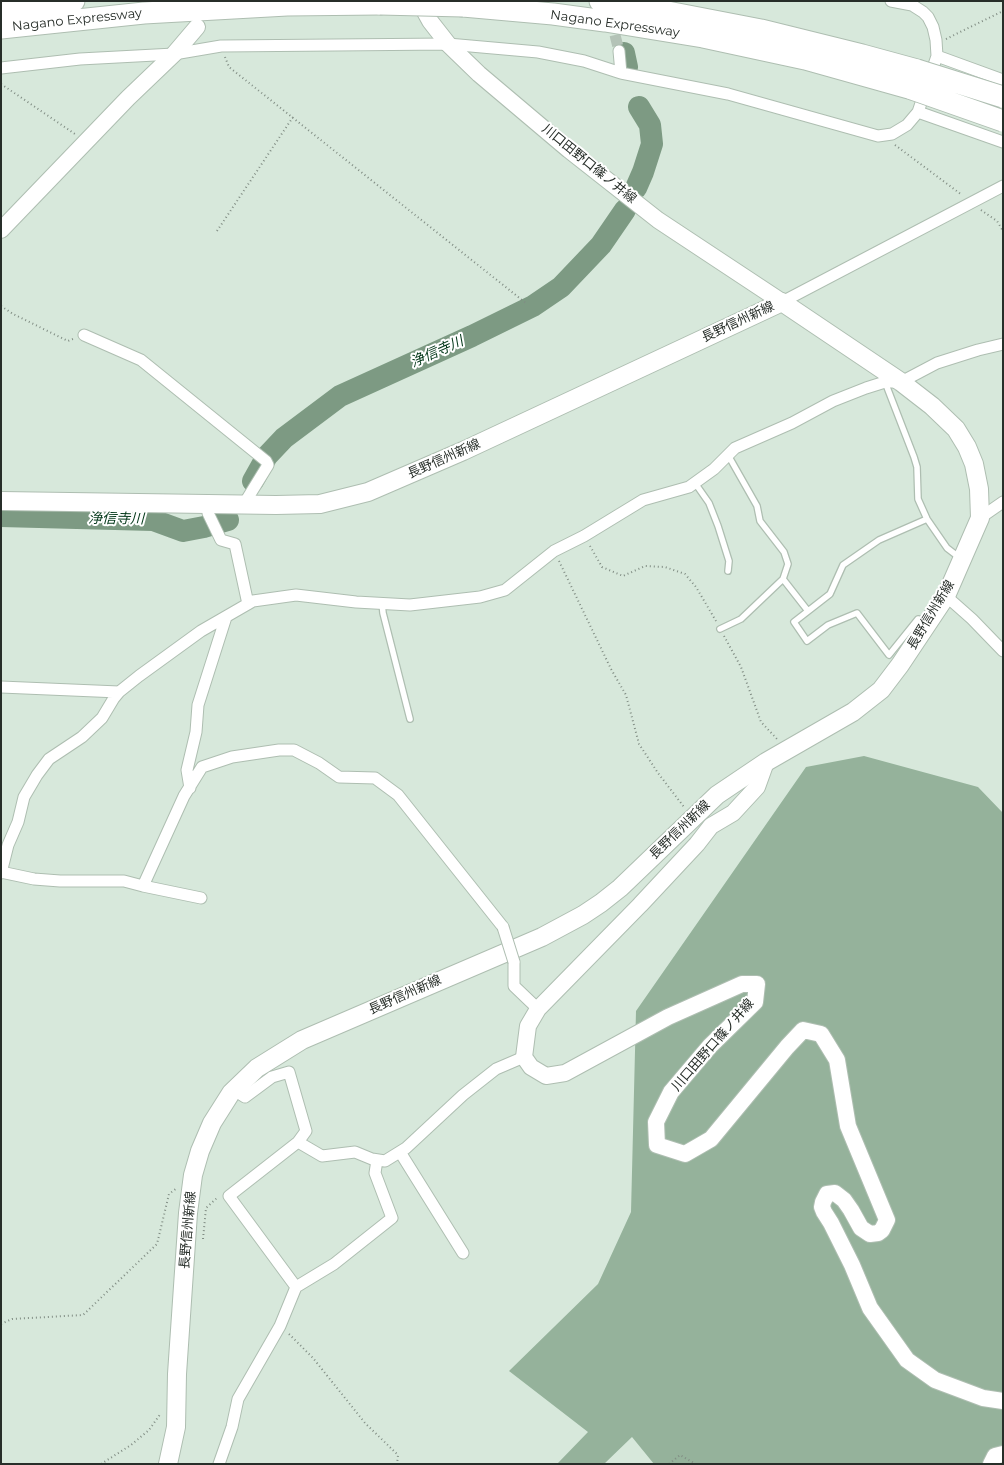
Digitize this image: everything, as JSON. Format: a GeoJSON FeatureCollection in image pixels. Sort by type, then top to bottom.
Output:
{"type":"FeatureCollection","features":[{"type":"Feature","properties":{"kind":"highway","name":"Nagano Expressway"},"geometry":{"type":"LineString","coordinates":[[1,9],[74,1]]}},
{"type":"Feature","properties":{"kind":"highway","name":"Nagano Expressway"},"geometry":{"type":"LineString","coordinates":[[600,1],[657,10],[761,30],[862,55],[1003,121]]}},
{"type":"Feature","properties":{"kind":"highway","name":"Nagano Expressway"},"geometry":{"type":"LineString","coordinates":[[1,28],[159,12],[287,5],[380,4],[463,6],[552,14],[696,36],[805,59],[1003,97]]}},
{"type":"Feature","properties":{"kind":"main road","name":"川口田野口篠ノ井線"},"geometry":{"type":"LineString","coordinates":[[419,1],[430,21],[448,44],[479,74],[569,150],[652,215],[782,302]]}},
{"type":"Feature","properties":{"kind":"main road"},"geometry":{"type":"LineString","coordinates":[[1,230],[128,98],[174,54],[197,27]]}},
{"type":"Feature","properties":{"kind":"main road","name":"長野信州新線"},"geometry":{"type":"LineString","coordinates":[[1,501],[208,509],[244,504],[320,504],[368,492],[463,452],[782,302],[893,382],[932,406],[956,429],[968,447],[974,464],[979,489],[980,518],[946,596],[881,690],[853,712],[766,762],[717,794],[620,888],[583,915],[542,937],[302,1040],[257,1068],[234,1090],[212,1123],[200,1151],[193,1175],[188,1213],[177,1374],[176,1427],[168,1464]]}},
{"type":"Feature","properties":{"kind":"main road"},"geometry":{"type":"LineString","coordinates":[[524,1057],[528,1026],[538,1009],[640,905],[697,844],[711,826],[733,813],[757,787],[766,762]]}},
{"type":"Feature","properties":{"kind":"main road","name":"川口田野口篠ノ井線"},"geometry":{"type":"LineString","coordinates":[[524,1057],[532,1067],[546,1076],[565,1073],[668,1017],[742,984],[757,984],[755,1002],[710,1046],[671,1092],[656,1122],[657,1145],[685,1154],[711,1139],[787,1047],[803,1030],[821,1034],[837,1060],[848,1126],[887,1220],[882,1230],[878,1233],[870,1234],[861,1228],[848,1205],[835,1193],[827,1194],[823,1202],[822,1207],[824,1212],[852,1265],[870,1308],[907,1360],[924,1372],[936,1380],[983,1398],[1003,1401]]}},
{"type":"Feature","properties":{"kind":"main road"},"geometry":{"type":"LineString","coordinates":[[991,1464],[995,1456],[1003,1454]]}},
{"type":"Feature","properties":{"kind":"street"},"geometry":{"type":"LineString","coordinates":[[1,68],[80,59],[174,54],[221,46],[448,44],[538,52],[584,61],[621,73],[728,94],[878,136],[883,136],[892,134],[907,124],[918,112],[936,56],[936,43],[933,27],[928,17],[912,5],[891,1]]}},
{"type":"Feature","properties":{"kind":"street"},"geometry":{"type":"LineString","coordinates":[[619,51],[621,73]]}},
{"type":"Feature","properties":{"kind":"street"},"geometry":{"type":"LineString","coordinates":[[936,56],[1003,80]]}},
{"type":"Feature","properties":{"kind":"street"},"geometry":{"type":"LineString","coordinates":[[918,112],[1003,142]]}},
{"type":"Feature","properties":{"kind":"street"},"geometry":{"type":"LineString","coordinates":[[782,302],[1003,186]]}},
{"type":"Feature","properties":{"kind":"street"},"geometry":{"type":"LineString","coordinates":[[84,335],[142,360],[264,460],[268,465],[244,504]]}},
{"type":"Feature","properties":{"kind":"street"},"geometry":{"type":"LineString","coordinates":[[200,898],[124,881],[60,881],[34,879],[1,873],[8,845],[18,822],[24,797],[37,774],[49,759],[82,737],[102,718],[119,692],[163,657],[201,631],[253,600],[296,595],[356,602],[410,605],[480,597],[505,590],[554,551],[584,536],[643,500],[689,487],[714,469],[735,448],[792,423],[833,401],[893,382],[937,363],[1003,344]]}},
{"type":"Feature","properties":{"kind":"street"},"geometry":{"type":"LineString","coordinates":[[980,518],[1003,502]]}},
{"type":"Feature","properties":{"kind":"street"},"geometry":{"type":"LineString","coordinates":[[208,509],[221,540],[235,544],[248,604]]}},
{"type":"Feature","properties":{"kind":"street"},"geometry":{"type":"LineString","coordinates":[[946,596],[972,619],[1003,651]]}},
{"type":"Feature","properties":{"kind":"street"},"geometry":{"type":"LineString","coordinates":[[190,788],[187,770],[196,732],[198,705],[226,617]]}},
{"type":"Feature","properties":{"kind":"street"},"geometry":{"type":"LineString","coordinates":[[1,688],[119,692]]}},
{"type":"Feature","properties":{"kind":"street"},"geometry":{"type":"LineString","coordinates":[[143,886],[190,788],[202,767],[232,757],[279,750],[294,750],[320,763],[339,777],[375,778],[398,795],[503,927],[514,962],[514,986],[538,1009]]}},
{"type":"Feature","properties":{"kind":"street"},"geometry":{"type":"LineString","coordinates":[[298,1142],[322,1156],[355,1152],[372,1159],[385,1161],[406,1148],[463,1096],[496,1069],[524,1057]]}},
{"type":"Feature","properties":{"kind":"street"},"geometry":{"type":"LineString","coordinates":[[234,1090],[245,1097],[272,1077],[289,1072],[306,1131],[298,1142],[229,1196],[296,1287]]}},
{"type":"Feature","properties":{"kind":"street"},"geometry":{"type":"LineString","coordinates":[[400,1152],[462,1253]]}},
{"type":"Feature","properties":{"kind":"street"},"geometry":{"type":"LineString","coordinates":[[219,1464],[232,1427],[238,1399],[280,1326],[296,1287],[334,1264],[392,1218],[375,1173],[377,1160]]}},
{"type":"Feature","properties":{"kind":"lane"},"geometry":{"type":"LineString","coordinates":[[893,382],[917,467],[918,499],[927,519],[947,548],[962,560]]}},
{"type":"Feature","properties":{"kind":"lane"},"geometry":{"type":"LineString","coordinates":[[720,629],[741,619],[783,579],[788,564],[784,552],[760,521],[757,506],[728,455]]}},
{"type":"Feature","properties":{"kind":"lane"},"geometry":{"type":"LineString","coordinates":[[695,483],[709,502],[718,526],[729,561],[728,571]]}},
{"type":"Feature","properties":{"kind":"lane"},"geometry":{"type":"LineString","coordinates":[[927,519],[879,540],[843,565],[830,594],[794,622],[807,641],[828,625],[857,613],[889,655],[918,620],[929,621]]}},
{"type":"Feature","properties":{"kind":"lane"},"geometry":{"type":"LineString","coordinates":[[783,579],[808,611]]}},
{"type":"Feature","properties":{"kind":"lane"},"geometry":{"type":"LineString","coordinates":[[382,603],[383,613],[410,719]]}},
{"type":"Feature","properties":{"kind":"path"},"geometry":{"type":"LineString","coordinates":[[936,43],[1003,11]]}},
{"type":"Feature","properties":{"kind":"path"},"geometry":{"type":"LineString","coordinates":[[221,46],[229,67],[527,304]]}},
{"type":"Feature","properties":{"kind":"path"},"geometry":{"type":"LineString","coordinates":[[1,84],[86,142]]}},
{"type":"Feature","properties":{"kind":"path"},"geometry":{"type":"LineString","coordinates":[[217,231],[293,117]]}},
{"type":"Feature","properties":{"kind":"path"},"geometry":{"type":"LineString","coordinates":[[883,136],[964,196],[970,203],[997,221],[1003,231]]}},
{"type":"Feature","properties":{"kind":"path"},"geometry":{"type":"LineString","coordinates":[[1,306],[12,314],[68,341],[84,335]]}},
{"type":"Feature","properties":{"kind":"path"},"geometry":{"type":"LineString","coordinates":[[584,536],[602,567],[623,576],[645,566],[665,567],[685,574],[696,587],[741,667],[761,722],[787,750]]}},
{"type":"Feature","properties":{"kind":"path"},"geometry":{"type":"LineString","coordinates":[[554,551],[611,669],[626,695],[639,744],[658,773],[685,808]]}},
{"type":"Feature","properties":{"kind":"path"},"geometry":{"type":"LineString","coordinates":[[1,1324],[12,1319],[83,1315],[157,1244],[169,1194],[193,1175]]}},
{"type":"Feature","properties":{"kind":"path"},"geometry":{"type":"LineString","coordinates":[[202,1245],[206,1208],[218,1197],[229,1196]]}},
{"type":"Feature","properties":{"kind":"path"},"geometry":{"type":"LineString","coordinates":[[280,1326],[313,1358],[365,1424],[398,1455],[397,1464]]}},
{"type":"Feature","properties":{"kind":"path"},"geometry":{"type":"LineString","coordinates":[[101,1464],[131,1445],[150,1430],[162,1410]]}},
{"type":"Feature","properties":{"kind":"path"},"geometry":{"type":"LineString","coordinates":[[669,1464],[680,1455],[694,1463],[692,1464]]}},
{"type":"Feature","properties":{"kind":"green space"},"geometry":{"type":"Polygon","coordinates":[[[864,756],[978,787],[1003,813],[1003,1464],[654,1464],[632,1437],[604,1464],[557,1464],[588,1432],[509,1371],[598,1284],[631,1212],[636,1011],[806,767],[864,756]]]}},
{"type":"Feature","properties":{"kind":"waterway","name":"浄信寺川"},"geometry":{"type":"LineString","coordinates":[[624,53],[627,67]]}},
{"type":"Feature","properties":{"kind":"waterway","name":"浄信寺川"},"geometry":{"type":"LineString","coordinates":[[636,188],[652,144],[650,125],[639,107]]}},
{"type":"Feature","properties":{"kind":"waterway","name":"浄信寺川"},"geometry":{"type":"LineString","coordinates":[[253,481],[267,456],[284,438],[340,396],[472,336],[533,306],[561,287],[601,245],[625,210]]}},
{"type":"Feature","properties":{"kind":"waterway","name":"浄信寺川"},"geometry":{"type":"LineString","coordinates":[[1,516],[153,520],[183,531],[228,520]]}},
{"type":"Feature","properties":{"kind":"tunnel"},"geometry":{"type":"LineString","coordinates":[[611,19],[619,51]]}}]}
